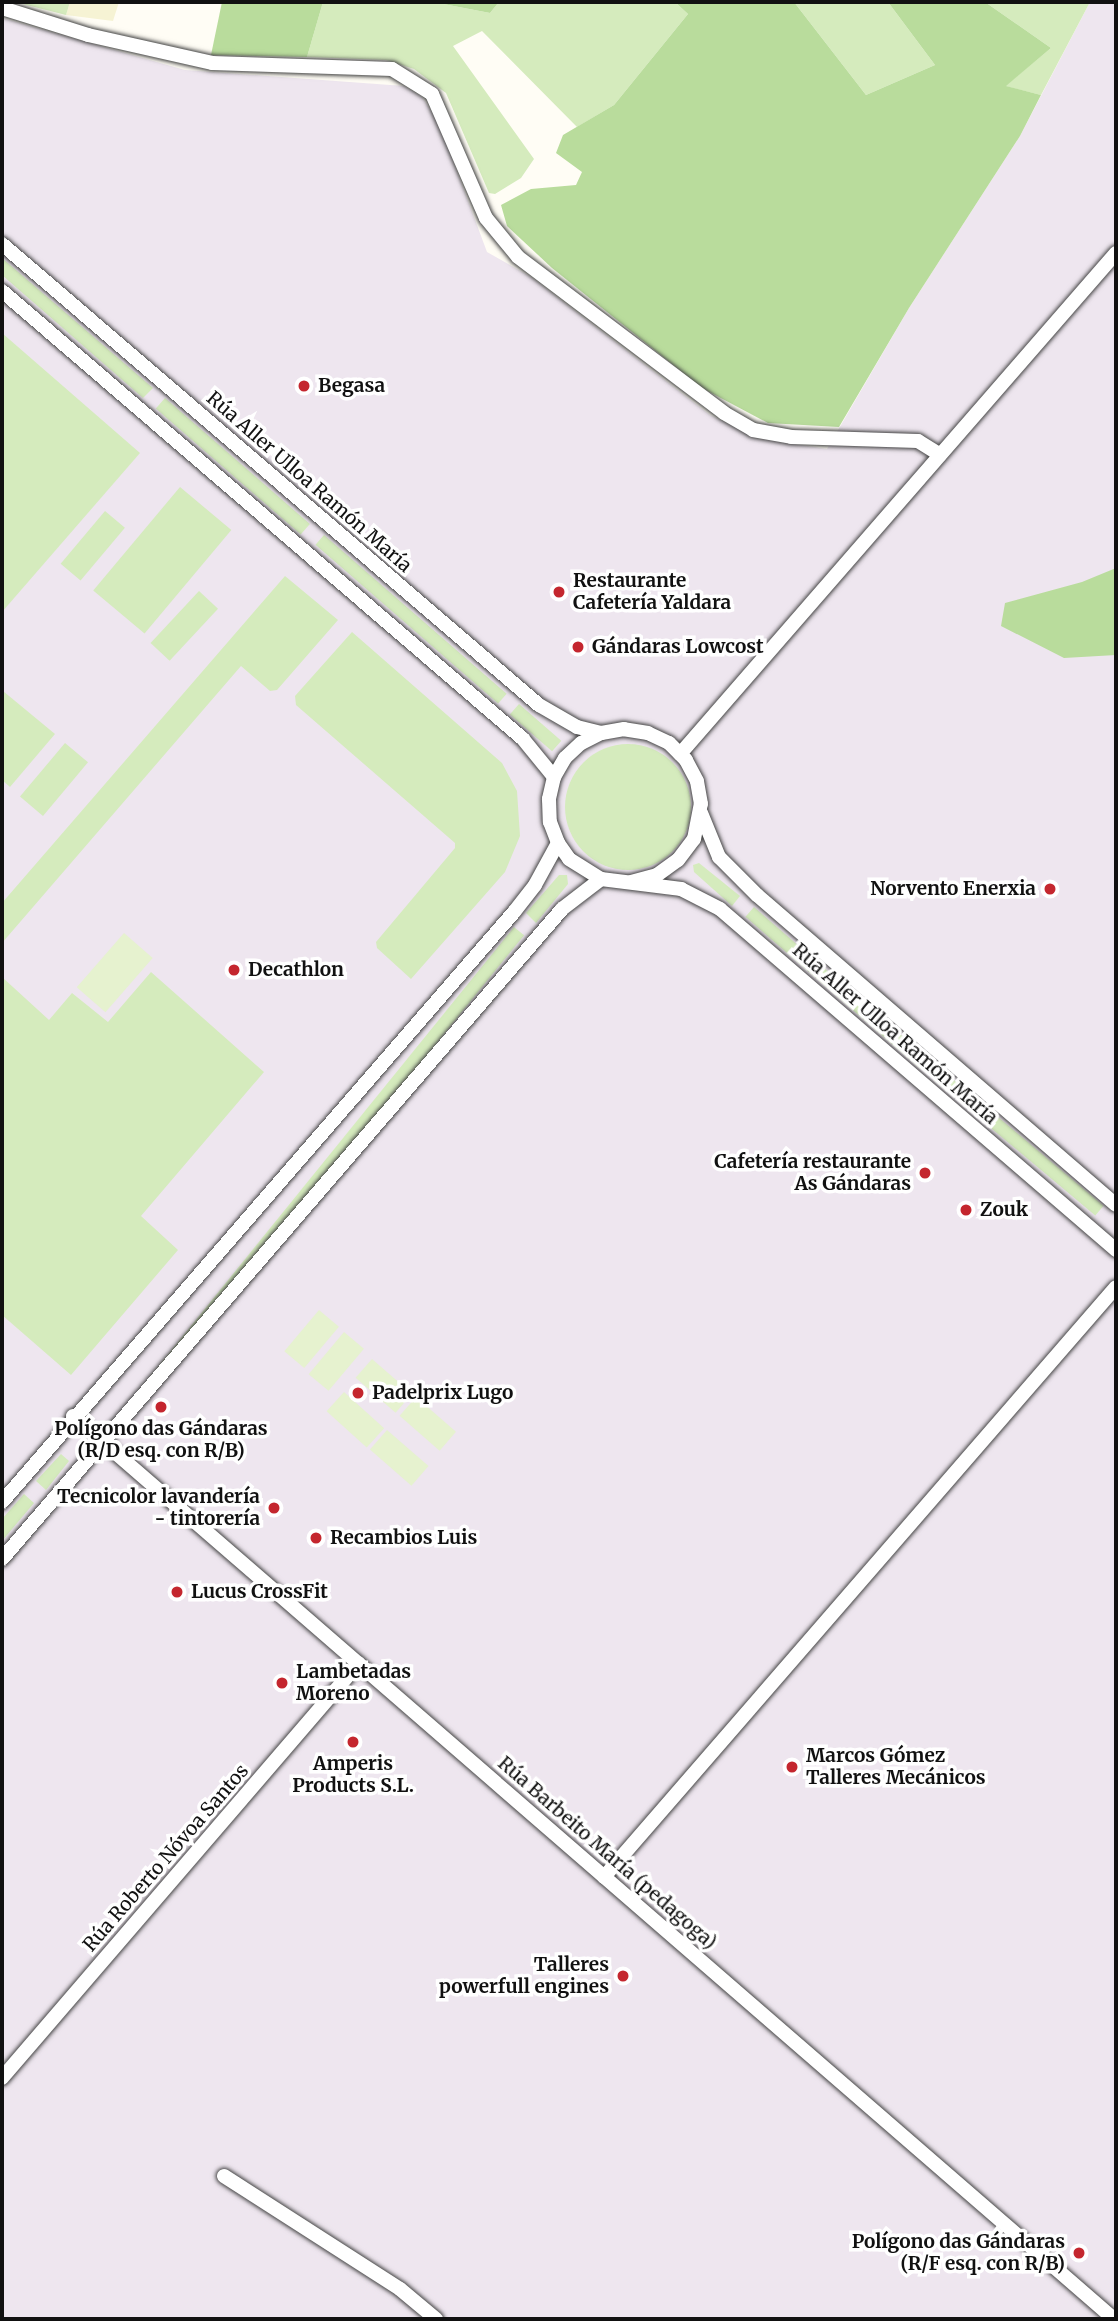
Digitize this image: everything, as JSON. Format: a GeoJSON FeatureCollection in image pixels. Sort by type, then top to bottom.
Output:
{"type":"FeatureCollection","features":[{"type":"Feature","properties":{"kind":"street"},"geometry":{"type":"LineString","coordinates":[[2,8],[88,34],[212,63],[391,69],[432,94],[486,218],[518,257],[724,413],[752,430],[790,437],[918,441],[940,455]]}},
{"type":"Feature","properties":{"kind":"street","name":"Rúa Aller Ulloa Ramón María"},"geometry":{"type":"LineString","coordinates":[[2,244],[539,705],[577,727],[601,733]]}},
{"type":"Feature","properties":{"kind":"street"},"geometry":{"type":"LineString","coordinates":[[680,754],[1116,253]]}},
{"type":"Feature","properties":{"kind":"street"},"geometry":{"type":"LineString","coordinates":[[2,291],[497,716],[523,739],[554,777]]}},
{"type":"Feature","properties":{"kind":"street","name":"Rúa Aller Ulloa Ramón María"},"geometry":{"type":"LineString","coordinates":[[1116,1205],[757,895],[719,857],[701,813],[697,781],[680,754],[669,743],[648,733],[624,729],[601,733],[573,750],[554,777],[548,799],[550,822],[558,843],[577,865],[601,879],[681,889],[720,909],[1116,1250]]}},
{"type":"Feature","properties":{"kind":"street","name":"Rúa Aller Ulloa Ramón María"},"geometry":{"type":"LineString","coordinates":[[631,882],[657,875],[678,860],[694,839],[701,813]]}},
{"type":"Feature","properties":{"kind":"street"},"geometry":{"type":"LineString","coordinates":[[2,1502],[73,1416],[131,1355],[514,912],[535,885],[558,843]]}},
{"type":"Feature","properties":{"kind":"street"},"geometry":{"type":"LineString","coordinates":[[2,1559],[562,909],[601,879]]}},
{"type":"Feature","properties":{"kind":"street"},"geometry":{"type":"LineString","coordinates":[[604,1877],[1116,1287]]}},
{"type":"Feature","properties":{"kind":"street","name":"Rúa Barbeito María (pedagoga)"},"geometry":{"type":"LineString","coordinates":[[73,1416],[604,1877],[1112,2311]]}},
{"type":"Feature","properties":{"kind":"street","name":"Rúa Roberto Nóvoa Santos"},"geometry":{"type":"LineString","coordinates":[[2,2078],[359,1663]]}},
{"type":"Feature","properties":{"kind":"street"},"geometry":{"type":"LineString","coordinates":[[224,2176],[400,2289],[436,2319]]}},
{"type":"Feature","properties":{"kind":"shaded area"},"geometry":{"type":"Polygon","coordinates":[[[70,2],[119,2],[113,21],[66,15],[70,2]]]}},
{"type":"Feature","properties":{"kind":"shaded area"},"geometry":{"type":"Polygon","coordinates":[[[1090,2],[1116,2],[1116,2319],[2,2319],[2,18],[185,70],[404,86],[422,97],[439,123],[487,252],[531,277],[710,415],[758,438],[827,449],[909,308],[1020,136],[1090,2]]]}},
{"type":"Feature","properties":{"kind":"green space"},"geometry":{"type":"Polygon","coordinates":[[[15,2],[70,2],[66,15],[15,2]]]}},
{"type":"Feature","properties":{"kind":"green space"},"geometry":{"type":"Polygon","coordinates":[[[222,2],[323,2],[307,57],[211,55],[222,2]]]}},
{"type":"Feature","properties":{"kind":"green space"},"geometry":{"type":"Polygon","coordinates":[[[323,2],[433,2],[490,13],[499,2],[675,2],[688,14],[614,105],[577,127],[482,31],[453,46],[534,159],[521,178],[495,194],[489,193],[446,93],[414,69],[386,60],[307,57],[323,2]]]}},
{"type":"Feature","properties":{"kind":"green space"},"geometry":{"type":"Polygon","coordinates":[[[433,2],[499,2],[490,13],[433,2]]]}},
{"type":"Feature","properties":{"kind":"green space"},"geometry":{"type":"Polygon","coordinates":[[[675,2],[794,2],[866,95],[935,65],[888,2],[985,2],[1051,48],[1006,86],[1041,95],[1020,136],[909,308],[839,427],[768,423],[702,388],[552,268],[507,226],[501,205],[531,189],[576,185],[582,172],[556,153],[563,135],[614,105],[688,14],[675,2]]]}},
{"type":"Feature","properties":{"kind":"green space"},"geometry":{"type":"Polygon","coordinates":[[[794,2],[888,2],[935,65],[866,95],[794,2]]]}},
{"type":"Feature","properties":{"kind":"green space"},"geometry":{"type":"Polygon","coordinates":[[[985,2],[1090,2],[1041,95],[1005,86],[1051,48],[985,2]]]}},
{"type":"Feature","properties":{"kind":"green space"},"geometry":{"type":"Polygon","coordinates":[[[2,258],[153,388],[143,398],[2,275],[2,258]]]}},
{"type":"Feature","properties":{"kind":"green space"},"geometry":{"type":"Polygon","coordinates":[[[2,333],[140,453],[2,612],[2,333]]]}},
{"type":"Feature","properties":{"kind":"green space"},"geometry":{"type":"Polygon","coordinates":[[[165,398],[310,524],[301,535],[156,409],[165,398]]]}},
{"type":"Feature","properties":{"kind":"green space"},"geometry":{"type":"Polygon","coordinates":[[[180,487],[231,530],[145,633],[93,590],[180,487]]]}},
{"type":"Feature","properties":{"kind":"green space"},"geometry":{"type":"Polygon","coordinates":[[[105,511],[125,528],[81,581],[61,564],[105,511]]]}},
{"type":"Feature","properties":{"kind":"green space"},"geometry":{"type":"Polygon","coordinates":[[[324,535],[507,694],[498,704],[315,545],[324,535]]]}},
{"type":"Feature","properties":{"kind":"green space"},"geometry":{"type":"Polygon","coordinates":[[[1116,568],[1116,655],[1064,658],[1001,626],[1005,603],[1082,582],[1116,568]]]}},
{"type":"Feature","properties":{"kind":"green space"},"geometry":{"type":"Polygon","coordinates":[[[285,576],[338,620],[277,690],[270,691],[241,666],[2,943],[2,903],[285,576]]]}},
{"type":"Feature","properties":{"kind":"green space"},"geometry":{"type":"Polygon","coordinates":[[[199,591],[218,609],[170,661],[151,643],[199,591]]]}},
{"type":"Feature","properties":{"kind":"green space"},"geometry":{"type":"Polygon","coordinates":[[[352,632],[502,763],[517,791],[520,836],[505,872],[411,979],[377,948],[376,942],[455,848],[455,843],[296,705],[295,696],[352,632]]]}},
{"type":"Feature","properties":{"kind":"green space"},"geometry":{"type":"Polygon","coordinates":[[[3,691],[55,734],[10,787],[2,780],[3,691]]]}},
{"type":"Feature","properties":{"kind":"green space"},"geometry":{"type":"Polygon","coordinates":[[[519,704],[561,741],[552,751],[510,715],[519,704]]]}},
{"type":"Feature","properties":{"kind":"green space"},"geometry":{"type":"Polygon","coordinates":[[[65,743],[88,762],[43,816],[20,797],[65,743]]]}},
{"type":"Feature","properties":{"kind":"green space"},"geometry":{"type":"Polygon","coordinates":[[[628,744],[652,748],[673,762],[687,783],[691,807],[687,831],[673,852],[652,866],[628,870],[604,866],[583,852],[569,831],[565,807],[569,783],[583,762],[604,748],[628,744]]]}},
{"type":"Feature","properties":{"kind":"green space"},"geometry":{"type":"Polygon","coordinates":[[[699,863],[740,896],[732,906],[694,872],[693,865],[699,863]]]}},
{"type":"Feature","properties":{"kind":"green space"},"geometry":{"type":"Polygon","coordinates":[[[559,875],[567,875],[568,884],[536,923],[526,913],[559,875]]]}},
{"type":"Feature","properties":{"kind":"green space"},"geometry":{"type":"Polygon","coordinates":[[[754,907],[929,1059],[921,1069],[745,917],[754,907]]]}},
{"type":"Feature","properties":{"kind":"green space"},"geometry":{"type":"Polygon","coordinates":[[[514,927],[524,935],[150,1398],[140,1389],[514,927]]]}},
{"type":"Feature","properties":{"kind":"green space"},"geometry":{"type":"Polygon","coordinates":[[[124,933],[153,958],[105,1012],[77,987],[124,933]]]}},
{"type":"Feature","properties":{"kind":"green space"},"geometry":{"type":"Polygon","coordinates":[[[151,972],[264,1072],[141,1216],[178,1250],[71,1375],[2,1315],[2,977],[49,1020],[72,993],[108,1022],[151,972]]]}},
{"type":"Feature","properties":{"kind":"green space"},"geometry":{"type":"Polygon","coordinates":[[[942,1070],[1104,1206],[1095,1216],[934,1080],[942,1070]]]}},
{"type":"Feature","properties":{"kind":"green space"},"geometry":{"type":"Polygon","coordinates":[[[319,1310],[339,1327],[304,1368],[284,1351],[319,1310]]]}},
{"type":"Feature","properties":{"kind":"green space"},"geometry":{"type":"Polygon","coordinates":[[[344,1332],[364,1349],[329,1391],[309,1374],[344,1332]]]}},
{"type":"Feature","properties":{"kind":"green space"},"geometry":{"type":"Polygon","coordinates":[[[372,1359],[412,1394],[396,1413],[356,1378],[372,1359]]]}},
{"type":"Feature","properties":{"kind":"green space"},"geometry":{"type":"Polygon","coordinates":[[[344,1392],[384,1428],[367,1447],[327,1411],[344,1392]]]}},
{"type":"Feature","properties":{"kind":"green space"},"geometry":{"type":"Polygon","coordinates":[[[416,1397],[456,1432],[440,1451],[400,1416],[416,1397]]]}},
{"type":"Feature","properties":{"kind":"green space"},"geometry":{"type":"Polygon","coordinates":[[[387,1430],[429,1466],[411,1486],[370,1450],[387,1430]]]}},
{"type":"Feature","properties":{"kind":"green space"},"geometry":{"type":"Polygon","coordinates":[[[61,1454],[69,1461],[46,1490],[36,1481],[61,1454]]]}},
{"type":"Feature","properties":{"kind":"green space"},"geometry":{"type":"Polygon","coordinates":[[[24,1494],[34,1503],[2,1541],[2,1519],[24,1494]]]}},
{"type":"Feature","properties":{"kind":"place","name":"Begasa"},"geometry":{"type":"Point","coordinates":[304,386]}},
{"type":"Feature","properties":{"kind":"place","name":"Restaurante Cafetería Yaldara"},"geometry":{"type":"Point","coordinates":[559,592]}},
{"type":"Feature","properties":{"kind":"place","name":"Gándaras Lowcost"},"geometry":{"type":"Point","coordinates":[578,647]}},
{"type":"Feature","properties":{"kind":"place","name":"Norvento Enerxia"},"geometry":{"type":"Point","coordinates":[1050,889]}},
{"type":"Feature","properties":{"kind":"place","name":"Decathlon"},"geometry":{"type":"Point","coordinates":[234,970]}},
{"type":"Feature","properties":{"kind":"place","name":"Cafetería restaurante As Gándaras"},"geometry":{"type":"Point","coordinates":[925,1173]}},
{"type":"Feature","properties":{"kind":"place","name":"Zouk"},"geometry":{"type":"Point","coordinates":[966,1210]}},
{"type":"Feature","properties":{"kind":"place","name":"Padelprix Lugo"},"geometry":{"type":"Point","coordinates":[358,1393]}},
{"type":"Feature","properties":{"kind":"place","name":"Polígono das Gándaras (R/D esq. con R/B)"},"geometry":{"type":"Point","coordinates":[161,1407]}},
{"type":"Feature","properties":{"kind":"place","name":"Tecnicolor lavandería - tintorería"},"geometry":{"type":"Point","coordinates":[274,1508]}},
{"type":"Feature","properties":{"kind":"place","name":"Recambios Luis"},"geometry":{"type":"Point","coordinates":[316,1538]}},
{"type":"Feature","properties":{"kind":"place","name":"Lucus CrossFit"},"geometry":{"type":"Point","coordinates":[177,1592]}},
{"type":"Feature","properties":{"kind":"place","name":"Lambetadas Moreno"},"geometry":{"type":"Point","coordinates":[282,1683]}},
{"type":"Feature","properties":{"kind":"place","name":"Amperis Products S.L."},"geometry":{"type":"Point","coordinates":[353,1742]}},
{"type":"Feature","properties":{"kind":"place","name":"Marcos Gómez Talleres Mecánicos"},"geometry":{"type":"Point","coordinates":[792,1767]}},
{"type":"Feature","properties":{"kind":"place","name":"Talleres powerfull engines"},"geometry":{"type":"Point","coordinates":[623,1976]}},
{"type":"Feature","properties":{"kind":"place","name":"Polígono das Gándaras (R/F esq. con R/B)"},"geometry":{"type":"Point","coordinates":[1079,2253]}}]}
